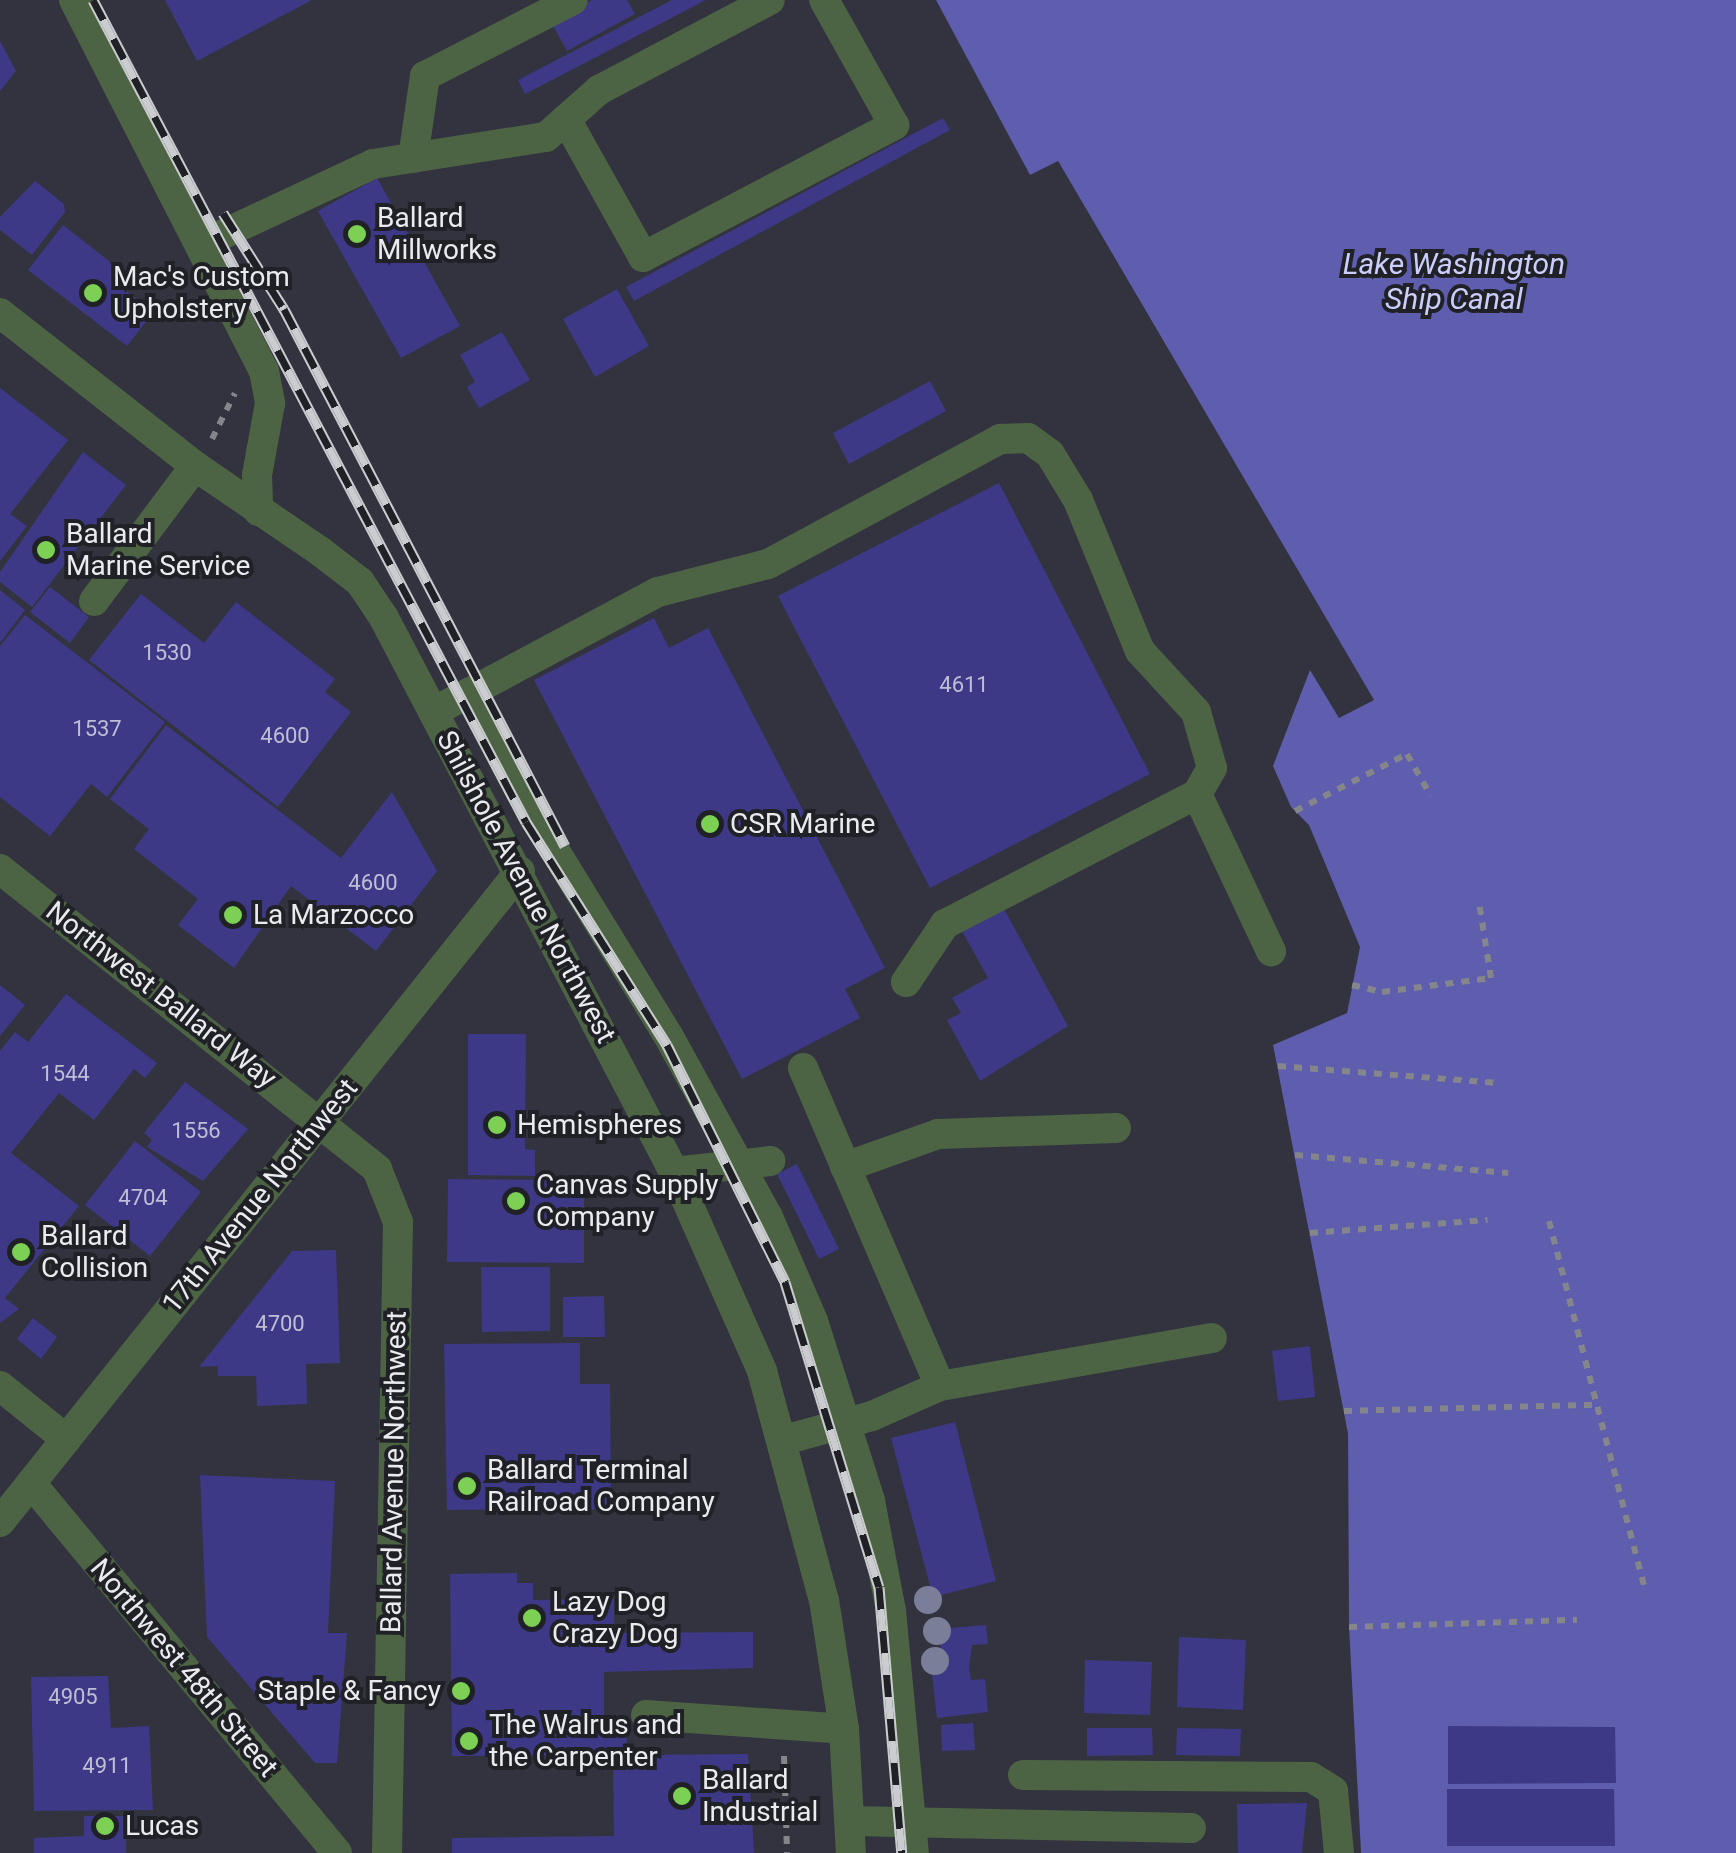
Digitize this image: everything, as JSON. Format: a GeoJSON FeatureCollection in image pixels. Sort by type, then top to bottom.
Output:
{"type":"FeatureCollection","features":[{"type":"Feature","properties":{"kind":"street"},"geometry":{"type":"LineString","coordinates":[[74,0],[264,371],[270,402],[256,474],[258,510]]}},
{"type":"Feature","properties":{"kind":"street"},"geometry":{"type":"LineString","coordinates":[[412,158],[425,76],[573,0]]}},
{"type":"Feature","properties":{"kind":"street"},"geometry":{"type":"LineString","coordinates":[[200,244],[341,175],[412,158],[546,137],[598,90],[770,0]]}},
{"type":"Feature","properties":{"kind":"street"},"geometry":{"type":"LineString","coordinates":[[566,119],[643,257],[894,125],[824,0]]}},
{"type":"Feature","properties":{"kind":"street","name":"Shilshole Avenue Northwest"},"geometry":{"type":"LineString","coordinates":[[0,313],[195,466],[360,582],[434,712],[674,1172],[736,1304],[784,1440],[824,1600],[844,1729],[851,1853]]}},
{"type":"Feature","properties":{"kind":"street"},"geometry":{"type":"LineString","coordinates":[[434,712],[658,592],[768,564],[1000,439],[1028,438],[1050,454],[1078,500],[1140,650],[1196,712],[1212,768],[1197,794],[944,924],[906,982]]}},
{"type":"Feature","properties":{"kind":"street"},"geometry":{"type":"LineString","coordinates":[[94,601],[195,466]]}},
{"type":"Feature","properties":{"kind":"street"},"geometry":{"type":"LineString","coordinates":[[470,692],[533,815],[669,1037],[768,1217],[850,1423],[891,1611],[914,1853]]}},
{"type":"Feature","properties":{"kind":"street"},"geometry":{"type":"LineString","coordinates":[[1197,794],[1271,951]]}},
{"type":"Feature","properties":{"kind":"street","name":"Northwest Ballard Way"},"geometry":{"type":"LineString","coordinates":[[0,870],[322,1120]]}},
{"type":"Feature","properties":{"kind":"street","name":"17th Avenue Northwest"},"geometry":{"type":"LineString","coordinates":[[0,1522],[520,871]]}},
{"type":"Feature","properties":{"kind":"street"},"geometry":{"type":"LineString","coordinates":[[802,1068],[940,1386]]}},
{"type":"Feature","properties":{"kind":"street","name":"Ballard Avenue Northwest"},"geometry":{"type":"LineString","coordinates":[[322,1120],[378,1169],[398,1222],[387,1853]]}},
{"type":"Feature","properties":{"kind":"street"},"geometry":{"type":"LineString","coordinates":[[845,1167],[938,1134],[1116,1128]]}},
{"type":"Feature","properties":{"kind":"street"},"geometry":{"type":"LineString","coordinates":[[674,1172],[770,1161]]}},
{"type":"Feature","properties":{"kind":"street"},"geometry":{"type":"LineString","coordinates":[[784,1440],[850,1423],[940,1386],[1212,1338]]}},
{"type":"Feature","properties":{"kind":"street"},"geometry":{"type":"LineString","coordinates":[[0,1386],[66,1439]]}},
{"type":"Feature","properties":{"kind":"street","name":"Northwest 48th Street"},"geometry":{"type":"LineString","coordinates":[[31,1483],[337,1853]]}},
{"type":"Feature","properties":{"kind":"street"},"geometry":{"type":"LineString","coordinates":[[646,1715],[844,1729]]}},
{"type":"Feature","properties":{"kind":"street"},"geometry":{"type":"LineString","coordinates":[[1023,1775],[1311,1778],[1334,1791],[1340,1853]]}},
{"type":"Feature","properties":{"kind":"street"},"geometry":{"type":"LineString","coordinates":[[851,1822],[1191,1828]]}},
{"type":"Feature","properties":{"kind":"path"},"geometry":{"type":"LineString","coordinates":[[1295,811],[1407,754],[1431,796]]}},
{"type":"Feature","properties":{"kind":"path"},"geometry":{"type":"LineString","coordinates":[[1352,986],[1382,992],[1490,978],[1479,902]]}},
{"type":"Feature","properties":{"kind":"path"},"geometry":{"type":"LineString","coordinates":[[1278,1066],[1498,1083]]}},
{"type":"Feature","properties":{"kind":"path"},"geometry":{"type":"LineString","coordinates":[[1295,1155],[1508,1173]]}},
{"type":"Feature","properties":{"kind":"path"},"geometry":{"type":"LineString","coordinates":[[1310,1233],[1488,1220]]}},
{"type":"Feature","properties":{"kind":"path"},"geometry":{"type":"LineString","coordinates":[[1549,1221],[1646,1593]]}},
{"type":"Feature","properties":{"kind":"path"},"geometry":{"type":"LineString","coordinates":[[1344,1411],[1597,1405]]}},
{"type":"Feature","properties":{"kind":"path"},"geometry":{"type":"LineString","coordinates":[[1349,1626],[1577,1620]]}},
{"type":"Feature","properties":{"kind":"path"},"geometry":{"type":"LineString","coordinates":[[784,1756],[787,1853]]}},
{"type":"Feature","properties":{"kind":"shaded area"},"geometry":{"type":"Polygon","coordinates":[[[0,0],[936,0],[1030,175],[1057,160],[1374,700],[1339,718],[1310,671],[1309,825],[1360,947],[1347,1013],[1273,1046],[1348,1434],[1349,1627],[1361,1853],[0,1853],[0,0]]]}},
{"type":"Feature","properties":{"kind":"water","name":"Lake Washington Ship Canal"},"geometry":{"type":"Polygon","coordinates":[[[936,0],[1736,0],[1736,1853],[1361,1853],[1349,1627],[1348,1434],[1273,1045],[1347,1013],[1360,947],[1309,825],[1291,807],[1273,766],[1310,670],[1339,718],[1374,700],[1058,161],[1030,175],[936,0]]]}},
{"type":"Feature","properties":{"kind":"building"},"geometry":{"type":"Polygon","coordinates":[[[165,0],[312,0],[197,61],[165,0]]]}},
{"type":"Feature","properties":{"kind":"building"},"geometry":{"type":"Polygon","coordinates":[[[592,0],[627,0],[635,14],[567,51],[551,22],[592,0]]]}},
{"type":"Feature","properties":{"kind":"building"},"geometry":{"type":"Polygon","coordinates":[[[672,0],[706,0],[525,94],[518,80],[672,0]]]}},
{"type":"Feature","properties":{"kind":"building"},"geometry":{"type":"Polygon","coordinates":[[[0,41],[16,71],[0,91],[0,41]]]}},
{"type":"Feature","properties":{"kind":"building"},"geometry":{"type":"Polygon","coordinates":[[[943,118],[950,130],[634,301],[626,287],[943,118]]]}},
{"type":"Feature","properties":{"kind":"building"},"geometry":{"type":"Polygon","coordinates":[[[377,178],[460,326],[401,358],[318,211],[377,178]]]}},
{"type":"Feature","properties":{"kind":"building"},"geometry":{"type":"Polygon","coordinates":[[[35,181],[64,204],[65,212],[32,255],[0,230],[0,217],[35,181]]]}},
{"type":"Feature","properties":{"kind":"building","name":"Mac's Custom Upholstery"},"geometry":{"type":"Polygon","coordinates":[[[63,225],[127,275],[119,285],[139,301],[133,308],[148,319],[127,346],[28,270],[63,225]]]}},
{"type":"Feature","properties":{"kind":"building"},"geometry":{"type":"Polygon","coordinates":[[[617,289],[649,346],[595,377],[563,319],[617,289]]]}},
{"type":"Feature","properties":{"kind":"building"},"geometry":{"type":"Polygon","coordinates":[[[502,332],[530,380],[479,408],[467,387],[475,382],[460,355],[502,332]]]}},
{"type":"Feature","properties":{"kind":"building"},"geometry":{"type":"Polygon","coordinates":[[[930,381],[946,411],[849,464],[833,433],[930,381]]]}},
{"type":"Feature","properties":{"kind":"building"},"geometry":{"type":"Polygon","coordinates":[[[0,388],[68,440],[10,514],[27,526],[0,561],[0,388]]]}},
{"type":"Feature","properties":{"kind":"building","name":"Ballard Marine Service"},"geometry":{"type":"Polygon","coordinates":[[[83,452],[126,485],[32,607],[0,582],[0,572],[83,452]]]}},
{"type":"Feature","properties":{"kind":"building"},"geometry":{"type":"Polygon","coordinates":[[[999,483],[1150,774],[930,888],[778,596],[999,483]]]}},
{"type":"Feature","properties":{"kind":"building"},"geometry":{"type":"Polygon","coordinates":[[[50,587],[89,617],[70,643],[30,612],[50,587]]]}},
{"type":"Feature","properties":{"kind":"building"},"geometry":{"type":"Polygon","coordinates":[[[0,590],[25,610],[0,643],[0,590]]]}},
{"type":"Feature","properties":{"kind":"building"},"geometry":{"type":"Polygon","coordinates":[[[141,594],[204,643],[236,602],[335,679],[325,692],[351,712],[278,807],[89,660],[141,594]]]}},
{"type":"Feature","properties":{"kind":"building"},"geometry":{"type":"Polygon","coordinates":[[[25,615],[165,722],[107,797],[91,784],[50,836],[0,797],[0,646],[25,615]]]}},
{"type":"Feature","properties":{"kind":"building","name":"CSR Marine"},"geometry":{"type":"Polygon","coordinates":[[[654,618],[669,648],[708,628],[885,968],[845,989],[860,1018],[742,1079],[534,680],[654,618]]]}},
{"type":"Feature","properties":{"kind":"building"},"geometry":{"type":"Polygon","coordinates":[[[166,725],[341,858],[392,792],[437,871],[376,951],[291,886],[234,968],[178,925],[198,899],[134,849],[149,829],[110,799],[166,725]]]}},
{"type":"Feature","properties":{"kind":"building"},"geometry":{"type":"Polygon","coordinates":[[[1004,909],[1068,1026],[980,1081],[947,1020],[961,1013],[952,998],[988,978],[962,931],[1004,909]]]}},
{"type":"Feature","properties":{"kind":"building"},"geometry":{"type":"Polygon","coordinates":[[[0,985],[25,1005],[0,1036],[0,985]]]}},
{"type":"Feature","properties":{"kind":"building"},"geometry":{"type":"Polygon","coordinates":[[[66,994],[157,1063],[145,1078],[134,1069],[94,1120],[59,1093],[11,1153],[79,1206],[5,1298],[19,1309],[0,1323],[0,1051],[15,1032],[28,1042],[66,994]]]}},
{"type":"Feature","properties":{"kind":"building","name":"Hemispheres"},"geometry":{"type":"Polygon","coordinates":[[[468,1034],[526,1034],[525,1149],[535,1150],[535,1176],[468,1175],[468,1034]]]}},
{"type":"Feature","properties":{"kind":"building"},"geometry":{"type":"Polygon","coordinates":[[[185,1082],[248,1129],[203,1181],[147,1147],[152,1140],[144,1133],[185,1082]]]}},
{"type":"Feature","properties":{"kind":"building"},"geometry":{"type":"Polygon","coordinates":[[[135,1141],[201,1192],[150,1256],[85,1205],[135,1141]]]}},
{"type":"Feature","properties":{"kind":"building"},"geometry":{"type":"Polygon","coordinates":[[[797,1164],[839,1249],[819,1259],[777,1174],[797,1164]]]}},
{"type":"Feature","properties":{"kind":"building","name":"Canvas Supply Company"},"geometry":{"type":"Polygon","coordinates":[[[448,1179],[584,1180],[584,1263],[447,1262],[448,1179]]]}},
{"type":"Feature","properties":{"kind":"building"},"geometry":{"type":"Polygon","coordinates":[[[336,1250],[340,1363],[306,1364],[307,1404],[257,1406],[256,1376],[218,1376],[218,1366],[199,1367],[292,1251],[336,1250]]]}},
{"type":"Feature","properties":{"kind":"building"},"geometry":{"type":"Polygon","coordinates":[[[481,1267],[550,1267],[550,1331],[482,1332],[481,1267]]]}},
{"type":"Feature","properties":{"kind":"building"},"geometry":{"type":"Polygon","coordinates":[[[604,1296],[605,1337],[563,1337],[563,1297],[604,1296]]]}},
{"type":"Feature","properties":{"kind":"building"},"geometry":{"type":"Polygon","coordinates":[[[33,1318],[57,1337],[41,1359],[17,1339],[33,1318]]]}},
{"type":"Feature","properties":{"kind":"building"},"geometry":{"type":"Polygon","coordinates":[[[580,1343],[580,1384],[610,1384],[611,1509],[447,1510],[444,1344],[580,1343]]]}},
{"type":"Feature","properties":{"kind":"building"},"geometry":{"type":"Polygon","coordinates":[[[1310,1346],[1315,1397],[1278,1401],[1272,1351],[1310,1346]]]}},
{"type":"Feature","properties":{"kind":"building"},"geometry":{"type":"Polygon","coordinates":[[[955,1422],[996,1581],[933,1597],[891,1438],[955,1422]]]}},
{"type":"Feature","properties":{"kind":"building"},"geometry":{"type":"Polygon","coordinates":[[[200,1475],[335,1481],[328,1633],[347,1633],[337,1763],[315,1763],[207,1637],[200,1475]]]}},
{"type":"Feature","properties":{"kind":"building"},"geometry":{"type":"Polygon","coordinates":[[[517,1573],[517,1583],[533,1583],[533,1600],[614,1599],[614,1633],[753,1632],[753,1668],[604,1672],[604,1718],[626,1718],[627,1755],[748,1754],[754,1853],[452,1853],[452,1838],[614,1836],[613,1755],[452,1756],[450,1574],[517,1573]]]}},
{"type":"Feature","properties":{"kind":"building"},"geometry":{"type":"Polygon","coordinates":[[[986,1625],[988,1644],[972,1645],[969,1668],[971,1680],[985,1679],[988,1712],[937,1718],[931,1665],[942,1664],[939,1629],[986,1625]]]}},
{"type":"Feature","properties":{"kind":"building"},"geometry":{"type":"Polygon","coordinates":[[[1179,1637],[1246,1640],[1243,1710],[1177,1707],[1179,1637]]]}},
{"type":"Feature","properties":{"kind":"building"},"geometry":{"type":"Polygon","coordinates":[[[1085,1660],[1152,1662],[1150,1715],[1084,1713],[1085,1660]]]}},
{"type":"Feature","properties":{"kind":"building"},"geometry":{"type":"Polygon","coordinates":[[[108,1676],[111,1728],[149,1726],[153,1810],[34,1811],[31,1677],[108,1676]]]}},
{"type":"Feature","properties":{"kind":"building"},"geometry":{"type":"Polygon","coordinates":[[[973,1723],[975,1750],[942,1751],[941,1725],[973,1723]]]}},
{"type":"Feature","properties":{"kind":"building"},"geometry":{"type":"Polygon","coordinates":[[[1448,1726],[1615,1727],[1616,1783],[1448,1784],[1448,1726]]]}},
{"type":"Feature","properties":{"kind":"building"},"geometry":{"type":"Polygon","coordinates":[[[1087,1728],[1152,1728],[1153,1755],[1087,1756],[1087,1728]]]}},
{"type":"Feature","properties":{"kind":"building"},"geometry":{"type":"Polygon","coordinates":[[[1177,1728],[1241,1729],[1240,1756],[1176,1755],[1177,1728]]]}},
{"type":"Feature","properties":{"kind":"building"},"geometry":{"type":"Polygon","coordinates":[[[1447,1789],[1614,1789],[1615,1846],[1447,1846],[1447,1789]]]}},
{"type":"Feature","properties":{"kind":"building"},"geometry":{"type":"Polygon","coordinates":[[[1307,1803],[1302,1853],[1238,1853],[1237,1804],[1307,1803]]]}},
{"type":"Feature","properties":{"kind":"building","name":"Lucas"},"geometry":{"type":"Polygon","coordinates":[[[84,1816],[126,1816],[126,1853],[34,1853],[34,1838],[84,1836],[84,1816]]]}},
{"type":"Feature","properties":{"kind":"railway"},"geometry":{"type":"LineString","coordinates":[[93,0],[526,822],[667,1045],[785,1282],[879,1587],[902,1853]]}},
{"type":"Feature","properties":{"kind":"railway"},"geometry":{"type":"LineString","coordinates":[[223,213],[284,309],[565,846]]}},
{"type":"Feature","properties":{"kind":"place","name":"Ballard Millworks"},"geometry":{"type":"Point","coordinates":[357,234]}},
{"type":"Feature","properties":{"kind":"place","name":"Mac's Custom Upholstery"},"geometry":{"type":"Point","coordinates":[93,293]}},
{"type":"Feature","properties":{"kind":"place","name":"Ballard Marine Service"},"geometry":{"type":"Point","coordinates":[46,550]}},
{"type":"Feature","properties":{"kind":"place","name":"CSR Marine"},"geometry":{"type":"Point","coordinates":[710,824]}},
{"type":"Feature","properties":{"kind":"place","name":"La Marzocco"},"geometry":{"type":"Point","coordinates":[233,915]}},
{"type":"Feature","properties":{"kind":"place","name":"Hemispheres"},"geometry":{"type":"Point","coordinates":[497,1125]}},
{"type":"Feature","properties":{"kind":"place","name":"Canvas Supply Company"},"geometry":{"type":"Point","coordinates":[516,1201]}},
{"type":"Feature","properties":{"kind":"place","name":"Ballard Collision"},"geometry":{"type":"Point","coordinates":[21,1252]}},
{"type":"Feature","properties":{"kind":"place","name":"Ballard Terminal Railroad Company"},"geometry":{"type":"Point","coordinates":[467,1486]}},
{"type":"Feature","properties":{"kind":"place","name":"Lazy Dog Crazy Dog"},"geometry":{"type":"Point","coordinates":[532,1618]}},
{"type":"Feature","properties":{"kind":"place","name":"Staple & Fancy"},"geometry":{"type":"Point","coordinates":[461,1691]}},
{"type":"Feature","properties":{"kind":"place","name":"The Walrus and the Carpenter"},"geometry":{"type":"Point","coordinates":[469,1741]}},
{"type":"Feature","properties":{"kind":"place","name":"Ballard Industrial"},"geometry":{"type":"Point","coordinates":[682,1796]}},
{"type":"Feature","properties":{"kind":"place","name":"Lucas"},"geometry":{"type":"Point","coordinates":[105,1826]}}]}
